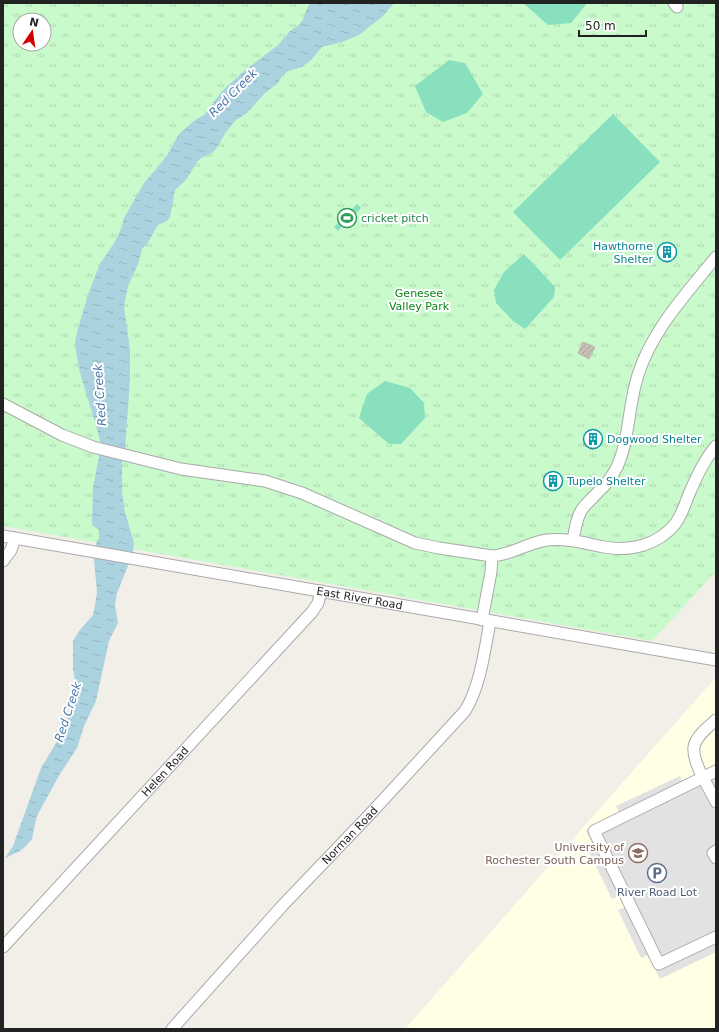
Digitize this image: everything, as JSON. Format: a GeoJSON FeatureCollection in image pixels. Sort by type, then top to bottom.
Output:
{"type":"FeatureCollection","features":[{"type":"Feature","properties":{"kind":"street"},"geometry":{"type":"LineString","coordinates":[[574,540],[576,523],[580,512],[610,480],[618,465],[625,441],[635,385],[644,358],[665,322],[716,257]]}},
{"type":"Feature","properties":{"kind":"street"},"geometry":{"type":"LineString","coordinates":[[3,404],[62,435],[93,447],[191,471],[255,479],[284,486],[302,492],[415,543],[492,556],[505,554],[527,545],[546,540],[574,540],[604,547],[623,548],[654,542],[677,522],[702,466],[716,446]]}},
{"type":"Feature","properties":{"kind":"street","name":"East River Road"},"geometry":{"type":"LineString","coordinates":[[3,536],[644,649],[716,660]]}},
{"type":"Feature","properties":{"kind":"street"},"geometry":{"type":"LineString","coordinates":[[3,561],[11,550],[15,538]]}},
{"type":"Feature","properties":{"kind":"street","name":"Norman Road"},"geometry":{"type":"LineString","coordinates":[[172,1029],[279,909],[372,812],[465,711],[476,686],[486,620],[492,556]]}},
{"type":"Feature","properties":{"kind":"street","name":"Helen Road"},"geometry":{"type":"LineString","coordinates":[[3,947],[312,612],[318,603],[320,592]]}},
{"type":"Feature","properties":{"kind":"street"},"geometry":{"type":"LineString","coordinates":[[716,720],[700,735],[694,746],[696,763],[716,802]]}},
{"type":"Feature","properties":{"kind":"street"},"geometry":{"type":"LineString","coordinates":[[716,771],[594,831],[659,964],[716,937]]}},
{"type":"Feature","properties":{"kind":"street"},"geometry":{"type":"LineString","coordinates":[[716,851],[713,853],[716,858]]}},
{"type":"Feature","properties":{"kind":"shaded area","name":"University of Rochester South Campus"},"geometry":{"type":"Polygon","coordinates":[[[716,677],[716,1029],[405,1029],[716,677]]]}},
{"type":"Feature","properties":{"kind":"shaded area","name":"River Road Lot"},"geometry":{"type":"Polygon","coordinates":[[[709,768],[716,782],[716,952],[660,979],[648,955],[641,958],[618,910],[625,907],[619,896],[612,899],[588,850],[594,847],[586,831],[620,814],[616,806],[680,776],[682,781],[709,768]]]}},
{"type":"Feature","properties":{"kind":"green space","name":"Genesee Valley Park"},"geometry":{"type":"Polygon","coordinates":[[[3,3],[716,3],[716,571],[652,641],[3,526],[3,3]]]}},
{"type":"Feature","properties":{"kind":"green space"},"geometry":{"type":"Polygon","coordinates":[[[523,3],[587,3],[571,23],[548,25],[523,3]]]}},
{"type":"Feature","properties":{"kind":"green space"},"geometry":{"type":"Polygon","coordinates":[[[449,60],[465,63],[483,94],[467,113],[443,122],[426,112],[415,86],[449,60]]]}},
{"type":"Feature","properties":{"kind":"green space"},"geometry":{"type":"Polygon","coordinates":[[[613,114],[660,162],[560,260],[513,212],[613,114]]]}},
{"type":"Feature","properties":{"kind":"green space","name":"cricket pitch"},"geometry":{"type":"Polygon","coordinates":[[[357,204],[361,208],[338,231],[334,227],[357,204]]]}},
{"type":"Feature","properties":{"kind":"green space"},"geometry":{"type":"Polygon","coordinates":[[[524,254],[555,287],[554,297],[525,329],[513,321],[496,303],[494,290],[504,272],[524,254]]]}},
{"type":"Feature","properties":{"kind":"green space"},"geometry":{"type":"Polygon","coordinates":[[[385,381],[410,388],[424,403],[425,418],[401,444],[389,444],[359,418],[367,394],[385,381]]]}},
{"type":"Feature","properties":{"kind":"water","name":"Red Creek"},"geometry":{"type":"Polygon","coordinates":[[[310,3],[394,3],[383,16],[359,35],[342,42],[322,47],[311,60],[302,67],[288,71],[282,76],[278,83],[265,93],[247,113],[236,120],[226,132],[216,149],[197,162],[186,180],[175,190],[170,217],[167,221],[158,225],[147,244],[142,249],[138,264],[128,286],[124,306],[130,349],[130,379],[125,450],[122,464],[122,491],[124,508],[134,543],[132,556],[117,593],[115,605],[118,623],[109,641],[96,701],[84,726],[77,748],[60,774],[39,812],[32,839],[20,851],[5,858],[13,846],[41,768],[55,745],[66,721],[75,680],[73,669],[73,641],[79,631],[93,615],[97,592],[94,560],[97,540],[99,539],[99,530],[92,525],[93,487],[101,445],[79,369],[75,342],[89,292],[100,264],[114,243],[121,229],[124,218],[144,183],[166,157],[179,134],[195,120],[204,115],[223,90],[243,72],[278,45],[290,31],[299,25],[304,18],[310,3]]]}},
{"type":"Feature","properties":{"kind":"building","name":"Hawthorne Shelter"},"geometry":{"type":"Polygon","coordinates":[[[667,242],[677,250],[667,263],[657,255],[667,242]]]}},
{"type":"Feature","properties":{"kind":"building"},"geometry":{"type":"Polygon","coordinates":[[[583,342],[595,347],[589,359],[578,353],[583,342]]]}},
{"type":"Feature","properties":{"kind":"building","name":"Dogwood Shelter"},"geometry":{"type":"Polygon","coordinates":[[[592,429],[602,434],[593,450],[583,445],[592,429]]]}},
{"type":"Feature","properties":{"kind":"building","name":"Tupelo Shelter"},"geometry":{"type":"Polygon","coordinates":[[[544,475],[562,476],[561,487],[544,487],[544,475]]]}},
{"type":"Feature","properties":{"kind":"place","name":"cricket pitch"},"geometry":{"type":"Point","coordinates":[347,218]}},
{"type":"Feature","properties":{"kind":"place","name":"Hawthorne Shelter"},"geometry":{"type":"Point","coordinates":[667,252]}},
{"type":"Feature","properties":{"kind":"place","name":"Dogwood Shelter"},"geometry":{"type":"Point","coordinates":[593,439]}},
{"type":"Feature","properties":{"kind":"place","name":"Tupelo Shelter"},"geometry":{"type":"Point","coordinates":[553,481]}},
{"type":"Feature","properties":{"kind":"place","name":"University of Rochester South Campus"},"geometry":{"type":"Point","coordinates":[638,853]}},
{"type":"Feature","properties":{"kind":"place","name":"River Road Lot"},"geometry":{"type":"Point","coordinates":[657,873]}}]}
